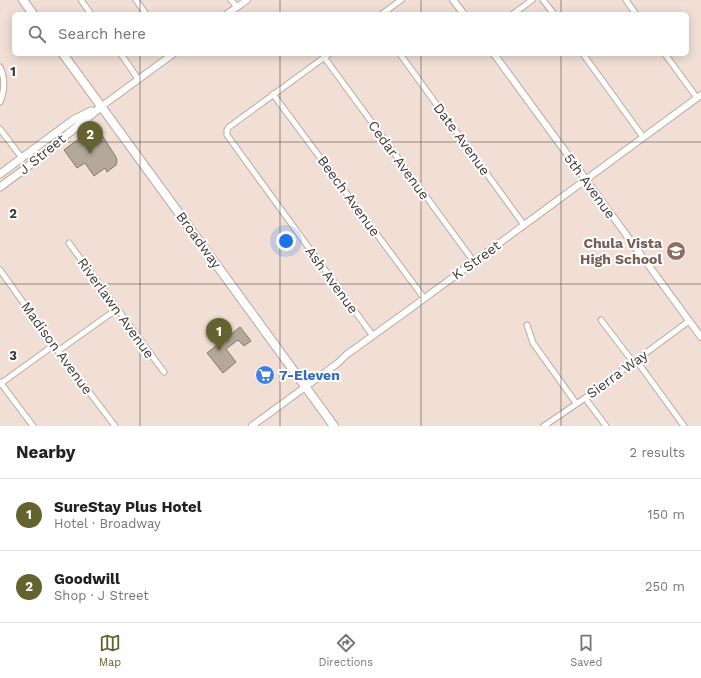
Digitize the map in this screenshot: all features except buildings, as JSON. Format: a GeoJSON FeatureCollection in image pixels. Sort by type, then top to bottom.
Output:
{"type":"FeatureCollection","features":[{"type":"Feature","properties":{"kind":"main road"},"geometry":{"type":"LineString","coordinates":[[23,0],[32,12]]}},
{"type":"Feature","properties":{"kind":"main road","name":"Broadway"},"geometry":{"type":"LineString","coordinates":[[64,56],[334,426]]}},
{"type":"Feature","properties":{"kind":"main road","name":"J Street"},"geometry":{"type":"LineString","coordinates":[[0,174],[73,120],[102,106]]}},
{"type":"Feature","properties":{"kind":"main road","name":"J Street"},"geometry":{"type":"LineString","coordinates":[[0,187],[26,168],[102,106]]}},
{"type":"Feature","properties":{"kind":"street"},"geometry":{"type":"LineString","coordinates":[[81,0],[90,12]]}},
{"type":"Feature","properties":{"kind":"street"},"geometry":{"type":"LineString","coordinates":[[136,0],[145,12]]}},
{"type":"Feature","properties":{"kind":"street"},"geometry":{"type":"LineString","coordinates":[[231,0],[237,7]]}},
{"type":"Feature","properties":{"kind":"street"},"geometry":{"type":"LineString","coordinates":[[230,12],[247,0]]}},
{"type":"Feature","properties":{"kind":"street"},"geometry":{"type":"LineString","coordinates":[[385,12],[401,0]]}},
{"type":"Feature","properties":{"kind":"street"},"geometry":{"type":"LineString","coordinates":[[453,0],[462,12]]}},
{"type":"Feature","properties":{"kind":"street"},"geometry":{"type":"LineString","coordinates":[[516,12],[532,0]]}},
{"type":"Feature","properties":{"kind":"street"},"geometry":{"type":"LineString","coordinates":[[543,0],[552,12]]}},
{"type":"Feature","properties":{"kind":"street"},"geometry":{"type":"LineString","coordinates":[[626,0],[635,12]]}},
{"type":"Feature","properties":{"kind":"street"},"geometry":{"type":"LineString","coordinates":[[121,56],[138,79]]}},
{"type":"Feature","properties":{"kind":"street","name":"J Street"},"geometry":{"type":"LineString","coordinates":[[102,106],[170,56]]}},
{"type":"Feature","properties":{"kind":"street"},"geometry":{"type":"LineString","coordinates":[[273,94],[327,56]]}},
{"type":"Feature","properties":{"kind":"street","name":"Cedar Avenue"},"geometry":{"type":"LineString","coordinates":[[327,56],[474,262]]}},
{"type":"Feature","properties":{"kind":"street","name":"Date Avenue"},"geometry":{"type":"LineString","coordinates":[[401,56],[524,225]]}},
{"type":"Feature","properties":{"kind":"street","name":"5th Avenue"},"geometry":{"type":"LineString","coordinates":[[495,56],[701,337]]}},
{"type":"Feature","properties":{"kind":"street"},"geometry":{"type":"LineString","coordinates":[[584,56],[643,138]]}},
{"type":"Feature","properties":{"kind":"street"},"geometry":{"type":"LineString","coordinates":[[667,56],[699,97]]}},
{"type":"Feature","properties":{"kind":"street"},"geometry":{"type":"LineString","coordinates":[[0,67],[3,75],[4,87],[0,102]]}},
{"type":"Feature","properties":{"kind":"street","name":"Ash Avenue"},"geometry":{"type":"LineString","coordinates":[[273,94],[230,126],[227,130],[228,137],[373,336]]}},
{"type":"Feature","properties":{"kind":"street","name":"Beech Avenue"},"geometry":{"type":"LineString","coordinates":[[273,94],[424,298]]}},
{"type":"Feature","properties":{"kind":"street","name":"K Street"},"geometry":{"type":"LineString","coordinates":[[252,426],[699,97]]}},
{"type":"Feature","properties":{"kind":"street"},"geometry":{"type":"LineString","coordinates":[[0,129],[22,158]]}},
{"type":"Feature","properties":{"kind":"street","name":"Riverlawn Avenue"},"geometry":{"type":"LineString","coordinates":[[69,243],[164,372]]}},
{"type":"Feature","properties":{"kind":"street","name":"Madison Avenue"},"geometry":{"type":"LineString","coordinates":[[0,270],[58,351],[115,426]]}},
{"type":"Feature","properties":{"kind":"street"},"geometry":{"type":"LineString","coordinates":[[58,351],[117,309]]}},
{"type":"Feature","properties":{"kind":"street"},"geometry":{"type":"LineString","coordinates":[[602,320],[684,426]]}},
{"type":"Feature","properties":{"kind":"street","name":"Sierra Way"},"geometry":{"type":"LineString","coordinates":[[544,426],[585,398],[689,321]]}},
{"type":"Feature","properties":{"kind":"street"},"geometry":{"type":"LineString","coordinates":[[527,325],[533,343],[576,403]]}},
{"type":"Feature","properties":{"kind":"street"},"geometry":{"type":"LineString","coordinates":[[33,426],[0,383],[54,345]]}},
{"type":"Feature","properties":{"kind":"street"},"geometry":{"type":"LineString","coordinates":[[585,398],[606,426]]}},
{"type":"Feature","properties":{"kind":"place","name":"Goodwill"},"geometry":{"type":"Point","coordinates":[90,154]}},
{"type":"Feature","properties":{"kind":"place","name":"Chula Vista High School"},"geometry":{"type":"Point","coordinates":[676,251]}},
{"type":"Feature","properties":{"kind":"place","name":"SureStay Plus Hotel"},"geometry":{"type":"Point","coordinates":[219,351]}},
{"type":"Feature","properties":{"kind":"place","name":"7-Eleven"},"geometry":{"type":"Point","coordinates":[265,375]}}]}
